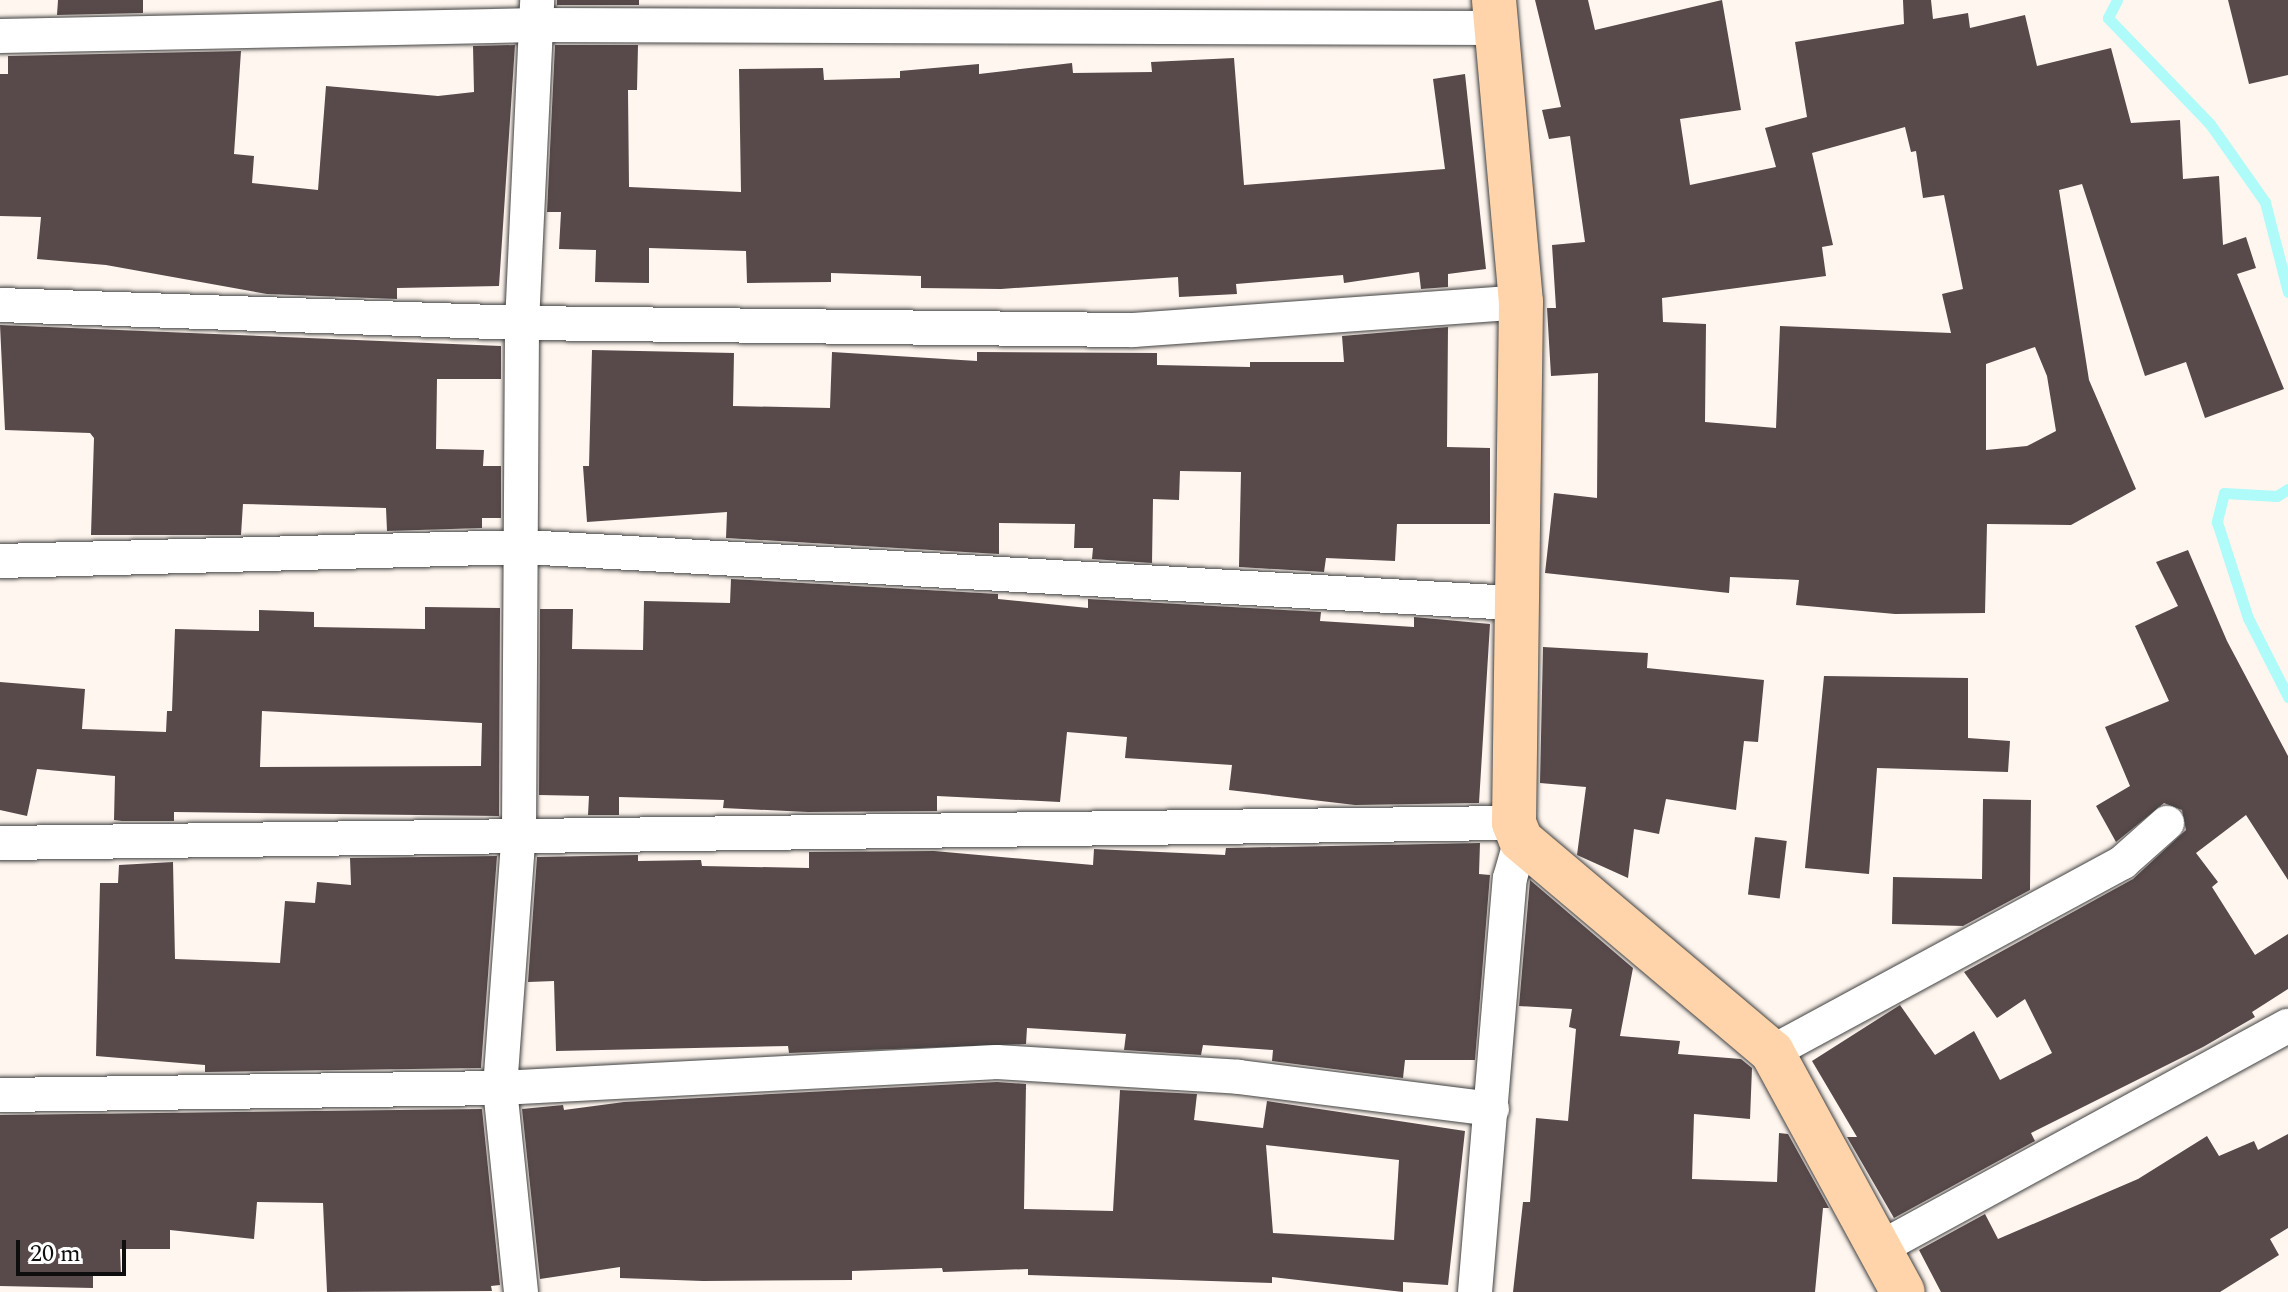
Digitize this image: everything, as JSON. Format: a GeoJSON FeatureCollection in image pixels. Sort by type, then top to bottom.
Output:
{"type":"FeatureCollection","features":[{"type":"Feature","properties":{"kind":"street"},"geometry":{"type":"LineString","coordinates":[[521,1292],[500,1088],[519,832],[524,547],[522,323],[538,13]]}},
{"type":"Feature","properties":{"kind":"street"},"geometry":{"type":"LineString","coordinates":[[0,36],[538,13],[1495,14],[1521,302],[1513,603],[1517,831],[1510,878],[1475,1292]]}},
{"type":"Feature","properties":{"kind":"street"},"geometry":{"type":"LineString","coordinates":[[0,305],[522,323],[1133,330],[1521,302]]}},
{"type":"Feature","properties":{"kind":"street"},"geometry":{"type":"LineString","coordinates":[[0,561],[524,547],[1513,603]]}},
{"type":"Feature","properties":{"kind":"street"},"geometry":{"type":"LineString","coordinates":[[1772,1052],[2123,862],[2167,823]]}},
{"type":"Feature","properties":{"kind":"street"},"geometry":{"type":"LineString","coordinates":[[0,843],[519,832],[1517,831],[1772,1052],[1882,1247],[1903,1292]]}},
{"type":"Feature","properties":{"kind":"street"},"geometry":{"type":"LineString","coordinates":[[1882,1247],[2288,1026]]}},
{"type":"Feature","properties":{"kind":"street"},"geometry":{"type":"LineString","coordinates":[[0,1095],[500,1088],[997,1062],[1239,1077],[1492,1109]]}},
{"type":"Feature","properties":{"kind":"building"},"geometry":{"type":"Polygon","coordinates":[[[58,0],[143,0],[143,13],[57,15],[58,0]]]}},
{"type":"Feature","properties":{"kind":"building"},"geometry":{"type":"Polygon","coordinates":[[[557,0],[639,0],[639,5],[557,5],[557,0]]]}},
{"type":"Feature","properties":{"kind":"building"},"geometry":{"type":"Polygon","coordinates":[[[1535,0],[1588,0],[1595,30],[1722,0],[1741,110],[1680,119],[1690,185],[1776,167],[1765,128],[1807,117],[1795,42],[1904,24],[1903,0],[1931,0],[1933,19],[1968,13],[1970,28],[2025,15],[2037,66],[2111,48],[2131,123],[2180,120],[2183,179],[2219,176],[2223,245],[2246,237],[2256,268],[2237,274],[2284,389],[2205,418],[2186,362],[2145,376],[2082,184],[2059,190],[2089,380],[2136,489],[2071,525],[1987,524],[1985,613],[1895,614],[1796,605],[1799,580],[1730,577],[1729,593],[1545,573],[1554,493],[1597,498],[1598,373],[1551,376],[1547,308],[1556,308],[1552,245],[1585,242],[1570,136],[1549,139],[1542,110],[1561,107],[1535,0]],[[1905,127],[1812,153],[1833,245],[1822,247],[1826,276],[1662,298],[1663,322],[1706,324],[1705,422],[1776,428],[1780,326],[1951,333],[1942,294],[1963,289],[1944,195],[1923,198],[1916,151],[1911,152],[1905,127]],[[2035,347],[1986,364],[1986,450],[2027,446],[2056,431],[2047,376],[2035,347]]]}},
{"type":"Feature","properties":{"kind":"building"},"geometry":{"type":"Polygon","coordinates":[[[2228,0],[2288,0],[2288,75],[2249,84],[2228,0]]]}},
{"type":"Feature","properties":{"kind":"building"},"geometry":{"type":"Polygon","coordinates":[[[515,45],[499,286],[397,288],[397,299],[267,294],[106,265],[37,259],[41,217],[0,216],[0,74],[8,74],[8,56],[241,51],[234,154],[254,156],[252,183],[318,190],[326,86],[438,96],[474,92],[473,46],[515,45]]]}},
{"type":"Feature","properties":{"kind":"building"},"geometry":{"type":"Polygon","coordinates":[[[555,45],[638,45],[637,90],[628,90],[629,187],[741,192],[739,69],[823,68],[824,80],[900,78],[900,71],[979,64],[979,74],[1072,63],[1073,73],[1152,72],[1151,62],[1234,58],[1244,185],[1445,169],[1433,79],[1465,74],[1486,269],[1448,274],[1448,287],[1421,289],[1419,272],[1344,283],[1343,275],[1236,284],[1237,294],[1179,297],[1178,277],[1001,289],[921,288],[921,276],[831,273],[831,282],[747,283],[746,251],[649,248],[649,283],[595,282],[596,250],[559,249],[561,212],[547,212],[555,45]]]}},
{"type":"Feature","properties":{"kind":"building"},"geometry":{"type":"Polygon","coordinates":[[[0,325],[501,346],[501,379],[437,379],[436,449],[484,450],[483,466],[501,466],[501,518],[482,518],[482,528],[387,531],[386,508],[243,504],[241,535],[91,535],[94,438],[90,433],[5,430],[0,325]]]}},
{"type":"Feature","properties":{"kind":"building"},"geometry":{"type":"Polygon","coordinates":[[[1448,327],[1447,447],[1490,448],[1490,524],[1397,524],[1395,561],[1326,558],[1324,572],[1239,567],[1241,472],[1180,471],[1179,500],[1153,499],[1152,563],[1092,559],[1093,548],[1074,548],[1075,524],[999,523],[999,554],[726,538],[727,512],[587,522],[583,466],[589,466],[592,350],[734,353],[733,406],[830,408],[832,352],[977,361],[977,352],[1157,353],[1157,365],[1250,367],[1250,362],[1344,362],[1342,336],[1448,327]]]}},
{"type":"Feature","properties":{"kind":"building"},"geometry":{"type":"Polygon","coordinates":[[[2188,550],[2227,641],[2288,756],[2288,880],[2246,815],[2196,853],[2218,882],[2212,887],[2255,955],[2288,934],[2288,989],[2252,1012],[2255,1017],[2203,1047],[2031,1133],[2035,1141],[1894,1218],[1847,1137],[1857,1137],[1812,1061],[1900,1005],[1935,1055],[1974,1031],[2000,1080],[2052,1053],[2025,999],[1997,1018],[1964,972],[2133,879],[2186,830],[2182,810],[2164,803],[2116,842],[2096,806],[2130,786],[2105,727],[2169,701],[2135,626],[2178,606],[2156,562],[2188,550]]]}},
{"type":"Feature","properties":{"kind":"building"},"geometry":{"type":"Polygon","coordinates":[[[731,579],[998,594],[998,599],[1088,608],[1088,599],[1321,612],[1320,621],[1414,627],[1414,617],[1490,624],[1479,803],[1355,805],[1229,790],[1232,765],[1125,758],[1127,737],[1067,732],[1060,802],[937,796],[937,811],[808,812],[723,808],[724,800],[619,797],[619,815],[588,815],[589,796],[539,795],[540,609],[573,609],[572,649],[643,650],[644,601],[730,603],[731,579]]]}},
{"type":"Feature","properties":{"kind":"building"},"geometry":{"type":"Polygon","coordinates":[[[425,607],[500,608],[499,816],[174,812],[174,821],[122,821],[114,820],[115,776],[37,769],[27,816],[0,810],[0,682],[85,689],[82,729],[166,732],[167,711],[172,711],[175,629],[259,631],[259,610],[314,612],[314,627],[425,629],[425,607]],[[262,711],[260,767],[481,766],[482,723],[262,711]]]}},
{"type":"Feature","properties":{"kind":"building"},"geometry":{"type":"Polygon","coordinates":[[[1543,647],[1648,653],[1647,668],[1764,680],[1758,742],[1744,741],[1736,810],[1666,799],[1659,834],[1634,829],[1628,878],[1577,855],[1586,787],[1540,783],[1543,647]]]}},
{"type":"Feature","properties":{"kind":"building"},"geometry":{"type":"Polygon","coordinates":[[[1824,676],[1968,678],[1968,738],[2010,741],[2008,772],[1877,768],[1869,874],[1805,868],[1824,676]]]}},
{"type":"Feature","properties":{"kind":"building"},"geometry":{"type":"Polygon","coordinates":[[[1983,799],[2031,800],[2030,890],[1963,926],[1892,924],[1893,877],[1982,879],[1983,799]]]}},
{"type":"Feature","properties":{"kind":"building"},"geometry":{"type":"Polygon","coordinates":[[[1755,837],[1787,841],[1780,898],[1748,895],[1755,837]]]}},
{"type":"Feature","properties":{"kind":"building"},"geometry":{"type":"Polygon","coordinates":[[[1480,843],[1479,874],[1490,875],[1475,1060],[1405,1060],[1403,1078],[1272,1061],[1273,1050],[1203,1045],[1201,1055],[1124,1050],[1126,1034],[1027,1028],[1026,1044],[789,1053],[788,1046],[556,1051],[554,981],[528,982],[537,857],[638,855],[638,861],[701,860],[702,866],[809,868],[809,852],[934,851],[1093,865],[1094,849],[1225,855],[1226,848],[1480,843]]]}},
{"type":"Feature","properties":{"kind":"building"},"geometry":{"type":"Polygon","coordinates":[[[497,856],[481,1068],[205,1072],[205,1065],[96,1056],[100,883],[118,883],[119,865],[173,862],[175,959],[280,963],[285,901],[315,903],[317,882],[351,885],[350,858],[497,856]]]}},
{"type":"Feature","properties":{"kind":"building"},"geometry":{"type":"Polygon","coordinates":[[[1530,880],[1633,968],[1620,1036],[1680,1041],[1678,1054],[1741,1059],[1752,1068],[1750,1119],[1694,1114],[1692,1179],[1777,1182],[1779,1133],[1788,1134],[1829,1208],[1823,1208],[1815,1292],[1513,1292],[1523,1202],[1530,1202],[1536,1118],[1568,1121],[1576,1029],[1569,1027],[1572,1009],[1519,1006],[1530,880]]]}},
{"type":"Feature","properties":{"kind":"building"},"geometry":{"type":"Polygon","coordinates":[[[997,1082],[1026,1084],[1024,1209],[1113,1211],[1120,1090],[1197,1094],[1194,1120],[1263,1128],[1267,1101],[1465,1131],[1448,1285],[1403,1282],[1403,1292],[1272,1277],[1272,1283],[1028,1275],[1028,1269],[943,1272],[942,1268],[852,1271],[852,1280],[703,1281],[620,1278],[620,1267],[540,1279],[522,1109],[563,1105],[564,1110],[624,1102],[997,1082]],[[1266,1145],[1273,1233],[1394,1240],[1399,1160],[1266,1145]]]}},
{"type":"Feature","properties":{"kind":"building"},"geometry":{"type":"Polygon","coordinates":[[[482,1109],[500,1285],[491,1286],[492,1291],[327,1292],[323,1203],[257,1202],[254,1239],[170,1230],[170,1249],[120,1249],[121,1275],[93,1276],[93,1288],[0,1286],[0,1115],[482,1109]]]}},
{"type":"Feature","properties":{"kind":"building"},"geometry":{"type":"Polygon","coordinates":[[[2288,1134],[2288,1228],[2270,1239],[2279,1255],[2220,1292],[1941,1292],[1919,1250],[1985,1214],[1998,1239],[2138,1179],[2207,1136],[2219,1156],[2254,1141],[2258,1150],[2288,1134]]]}},
{"type":"Feature","properties":{"kind":"waterway"},"geometry":{"type":"LineString","coordinates":[[2117,0],[2108,18],[2210,124],[2265,202],[2288,292]]}},
{"type":"Feature","properties":{"kind":"waterway"},"geometry":{"type":"LineString","coordinates":[[2288,489],[2277,496],[2224,493],[2217,522],[2248,618],[2288,697]]}}]}
